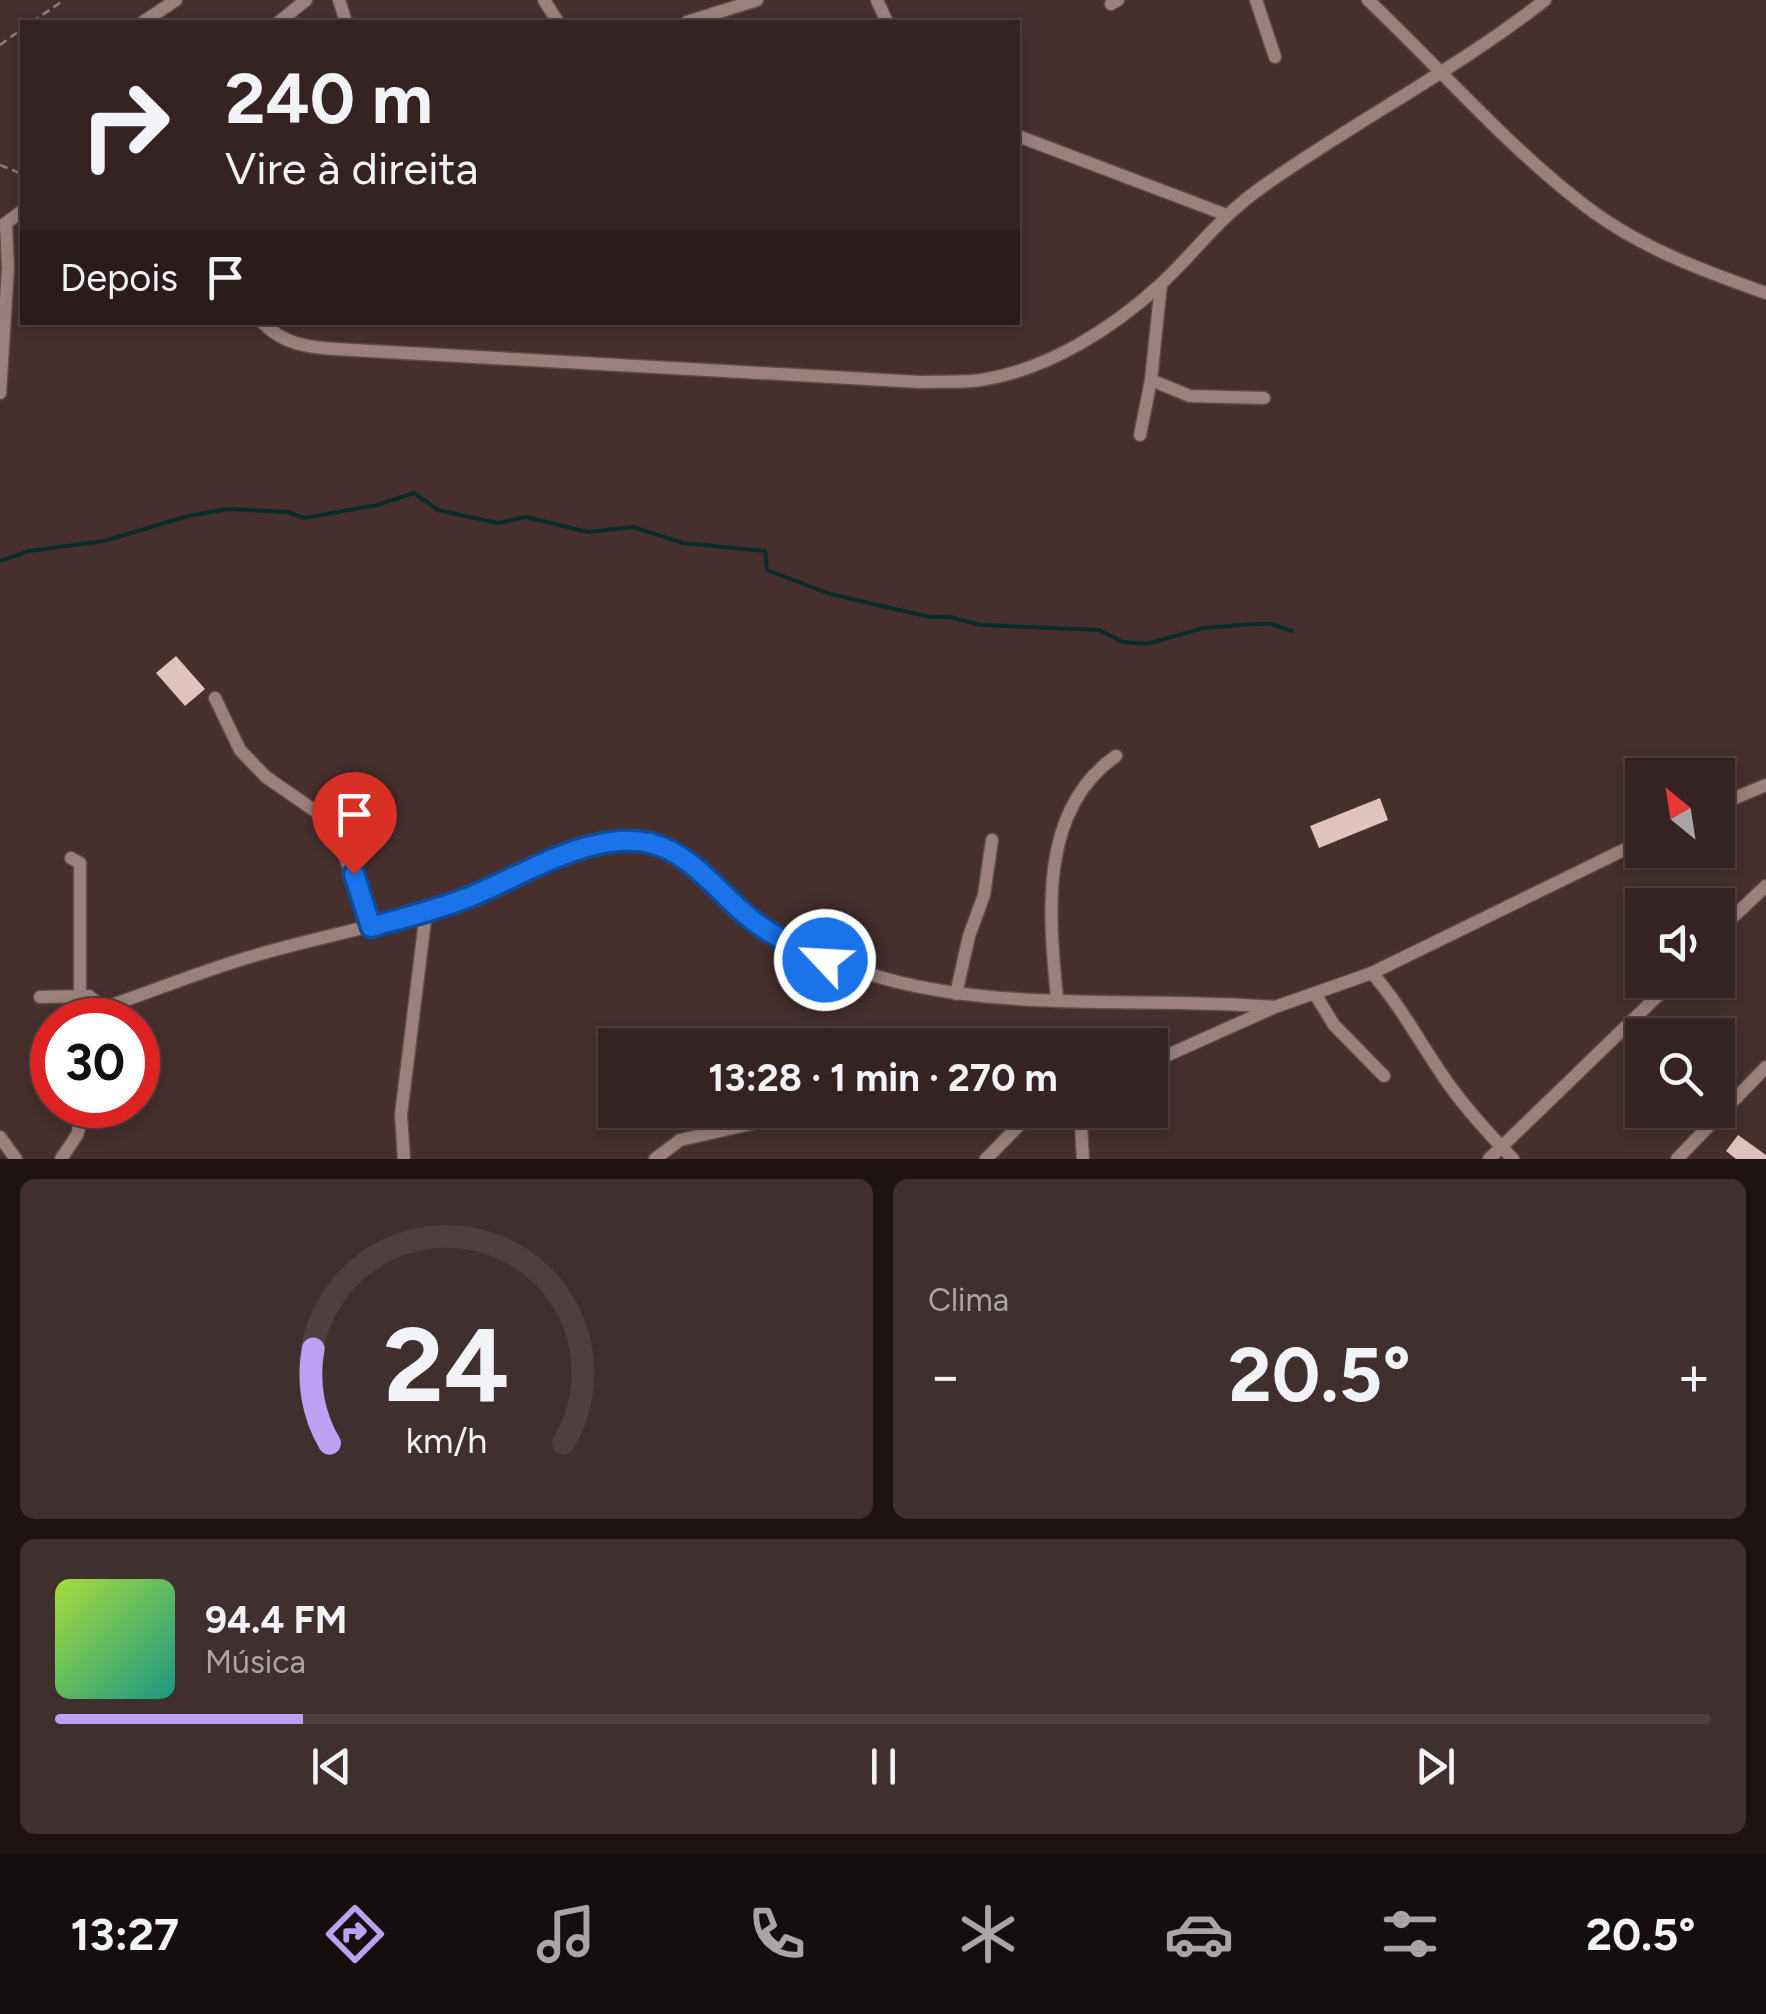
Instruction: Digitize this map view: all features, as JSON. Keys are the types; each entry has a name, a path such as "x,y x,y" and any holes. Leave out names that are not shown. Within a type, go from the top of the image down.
{"street":[{"path":"146,20 176,0"},
{"path":"281,20 306,0"},
{"path":"693,20 758,0"},
{"path":"1256,0 1276,57"},
{"path":"1368,0 1509,138 1592,211 1652,248 1766,293"},
{"path":"265,325 274,334 301,346 334,349 409,350 920,382 979,380 1024,370 1084,341 1161,284 1224,214 1444,72 1546,0"},
{"path":"1020,137 1224,214"},
{"path":"0,393 8,268 3,225"},
{"path":"1140,435 1151,380 1161,284"},
{"path":"1151,380 1190,396 1264,398"},
{"path":"215,698 240,750 266,777 321,815 338,838 371,927"},
{"path":"1056,998 1050,906 1061,832 1097,769 1116,756"},
{"path":"1735,799 1766,785"},
{"path":"956,994 969,936 984,895 992,840"},
{"path":"144,998 254,956 426,912 504,884 583,846 627,842 664,847 690,862 750,919 775,937 870,974 931,992 1276,1006"},
{"path":"1168,1055 1276,1006 1372,972 1625,849"},
{"path":"72,858 80,863 80,996"},
{"path":"1735,915 1766,886"},
{"path":"404,1159 402,1100 426,912"},
{"path":"1372,972 1398,1003 1442,1076 1513,1159"},
{"path":"1315,994 1334,1025 1384,1076"},
{"path":"40,998 90,998"},
{"path":"1490,1159 1655,998"},
{"path":"1677,1159 1766,1067"},
{"path":"62,1159 79,1128"},
{"path":"655,1159 680,1140 732,1128"},
{"path":"986,1159 1016,1128"},
{"path":"1081,1128 1083,1159"},
{"path":"0,1137 16,1159"}],"path":[{"path":"35,20 64,0"}],"building":[{"path":"176,656 205,689 185,706 156,673"},
{"path":"1380,798 1388,820 1319,848 1310,826"},
{"path":"1738,1135 1766,1155 1766,1159 1736,1159 1726,1151"}],"waterway":[{"path":"0,561 29,551 104,541 188,516 228,509 287,512 304,518 377,505 414,493 438,510 498,523 526,517 588,532 633,527 683,543 765,551 767,570 830,594 930,617 950,617 981,625 1099,630 1123,642 1147,644 1203,628 1271,624 1292,631"}],"route":[{"path":"354,874 371,927 464,900 583,846 627,842 664,847 690,862 750,919 775,937 825,960"}]}
